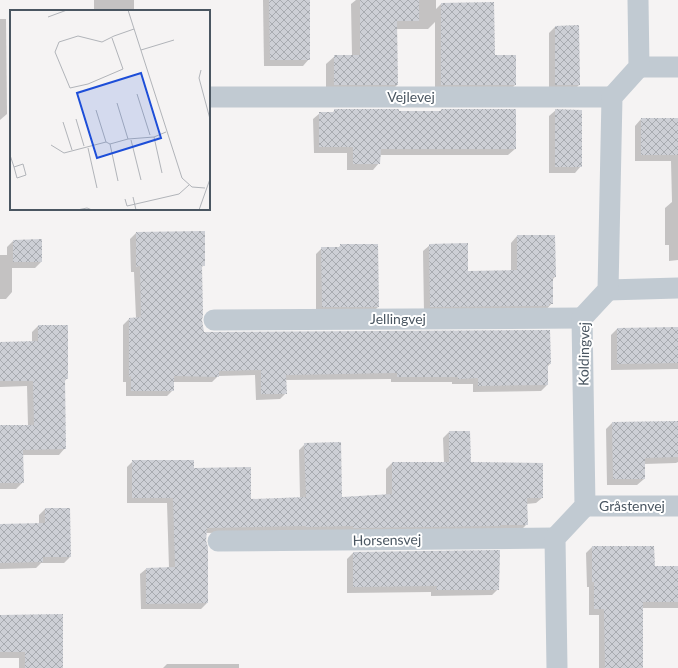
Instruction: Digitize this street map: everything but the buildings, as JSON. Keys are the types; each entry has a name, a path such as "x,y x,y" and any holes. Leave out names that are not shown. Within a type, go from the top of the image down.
{"street":[{"path":"638,0 639,67 612,97 608,290 678,288"},
{"path":"639,67 678,67"},
{"name":"Vejlevej","path":"210,97 612,97"},
{"name":"Koldingvej","path":"585,506 582,318 608,290"},
{"name":"Jellingvej","path":"214,320 582,318"},
{"path":"556,668 555,538 585,506"},
{"name":"Gråstenvej","path":"585,506 678,506"},
{"name":"Horsensvej","path":"218,541 555,538"}]}
